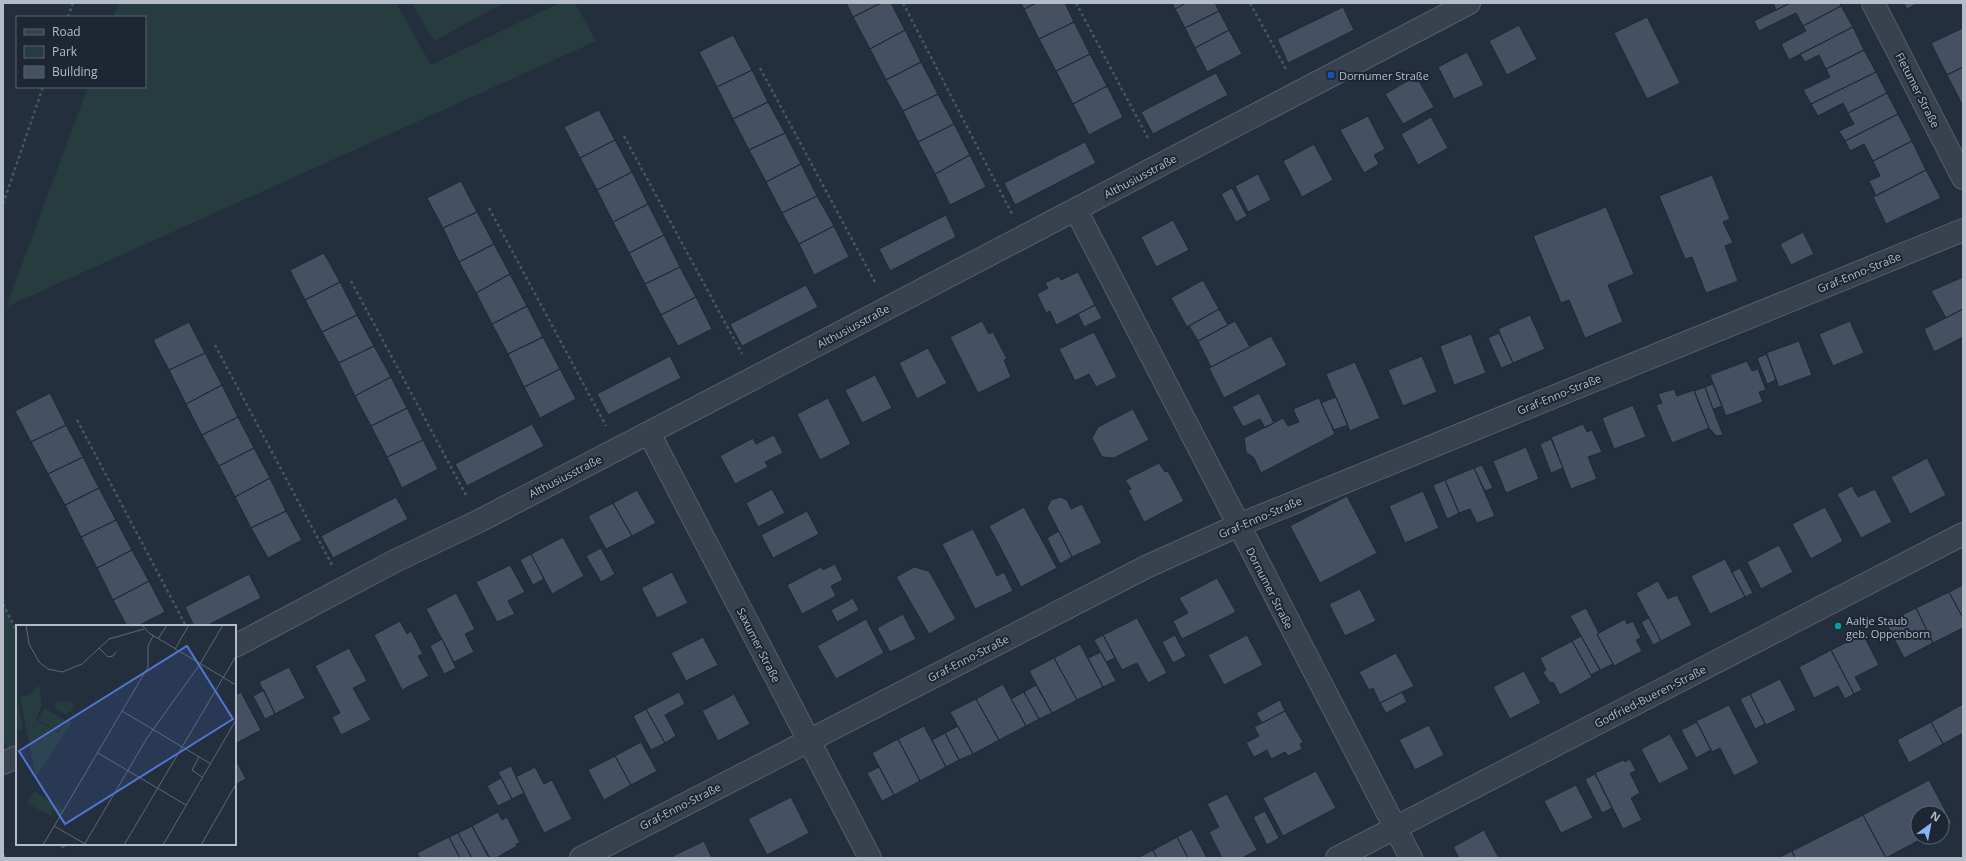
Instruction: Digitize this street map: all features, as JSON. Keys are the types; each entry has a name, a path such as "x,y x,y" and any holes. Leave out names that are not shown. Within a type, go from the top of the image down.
{"street":[{"name":"Althusiusstraße","path":"236,645 889,308 1469,3"},
{"name":"Fletumer Straße","path":"1873,3 1963,178"},
{"name":"Dornumer Straße","path":"1076,210 1411,858"},
{"name":"Graf-Enno-Straße","path":"581,858 1146,567 1239,525 1963,230"},
{"name":"Saxumer Straße","path":"649,432 870,858"},
{"name":"Godfried-Bueren-Straße","path":"1337,858 1963,534"},
{"path":"3,764 16,757"}],"path":[{"path":"68,16 73,3"},
{"path":"903,3 1024,236"},
{"path":"1076,3 1162,165"},
{"path":"1250,3 1299,92"},
{"path":"760,68 889,308"},
{"path":"3,204 43,88"},
{"path":"624,136 754,378"},
{"path":"489,208 618,448"},
{"path":"351,281 479,520"},
{"path":"215,345 345,588"},
{"path":"77,420 185,625"},
{"path":"3,604 16,630"}],"green space":[{"path":"119,3 396,3 431,65 559,3 575,3 596,41 6,307 88,88 146,88 146,16 113,16"},
{"path":"412,3 504,3 434,41"},
{"path":"3,604 16,630 16,757 13,758 3,739"}],"building":[{"path":"846,3 881,3 853,17"},
{"path":"881,3 891,3 905,30 870,49 853,17"},
{"path":"1021,3 1036,3 1024,9"},
{"path":"1036,3 1065,3 1074,22 1039,39 1024,9"},
{"path":"1172,3 1186,3 1175,9"},
{"path":"1186,3 1215,3 1219,11 1185,28 1175,9"},
{"path":"1773,3 1790,3 1776,10"},
{"path":"1790,3 1840,3 1841,6 1803,26 1796,13 1759,31 1754,21"},
{"path":"1904,3 1918,3 1907,9"},
{"path":"1841,6 1853,27 1789,60 1781,44 1806,31 1803,26"},
{"path":"1343,7 1354,30 1288,63 1277,39"},
{"path":"1219,11 1229,30 1195,48 1185,28"},
{"path":"1647,17 1680,83 1647,99 1614,33"},
{"path":"1074,22 1090,54 1056,71 1039,39"},
{"path":"1519,25 1537,59 1507,75 1489,41"},
{"path":"1853,27 1864,50 1826,69 1819,55 1805,62 1800,54"},
{"path":"1963,28 1963,67 1947,75 1931,43"},
{"path":"905,30 921,62 886,80 870,49"},
{"path":"1229,30 1242,54 1207,72 1195,48"},
{"path":"733,35 752,70 717,87 699,52"},
{"path":"1864,50 1876,72 1811,104 1803,90 1830,77 1826,69"},
{"path":"1467,52 1484,85 1454,99 1438,67"},
{"path":"1090,54 1107,86 1073,104 1056,71"},
{"path":"921,62 938,94 903,111 886,80"},
{"path":"1963,67 1963,106 1947,75"},
{"path":"752,70 768,102 733,119 717,87"},
{"path":"1876,72 1887,93 1848,113 1843,103 1818,116 1811,104"},
{"path":"1216,73 1228,95 1153,134 1141,112"},
{"path":"1416,76 1434,107 1403,124 1385,94"},
{"path":"1107,86 1123,117 1089,135 1073,104"},
{"path":"1887,93 1898,114 1845,141 1839,131 1854,124 1848,113"},
{"path":"938,94 954,124 918,142 903,111"},
{"path":"768,102 785,133 749,150 733,119"},
{"path":"599,110 615,140 580,158 564,127"},
{"path":"1898,114 1912,141 1873,161 1864,144 1850,151 1845,141"},
{"path":"1368,116 1385,149 1374,155 1379,164 1364,173 1340,130"},
{"path":"1431,117 1448,148 1418,165 1401,134"},
{"path":"954,124 970,155 935,174 918,142"},
{"path":"785,133 801,164 766,182 749,150"},
{"path":"615,140 632,172 597,190 580,158"},
{"path":"1912,141 1926,170 1876,196 1869,181 1880,176 1873,161"},
{"path":"1085,142 1096,163 1015,205 1004,183"},
{"path":"1314,144 1333,180 1302,197 1283,161"},
{"path":"970,155 986,187 950,205 935,174"},
{"path":"801,164 817,196 782,213 766,182"},
{"path":"1926,170 1941,198 1886,224 1873,197"},
{"path":"632,172 648,204 613,222 597,190"},
{"path":"1258,174 1271,200 1248,212 1235,186"},
{"path":"1712,175 1730,219 1723,222 1733,243 1725,246 1738,281 1706,293 1692,257 1685,259 1659,196"},
{"path":"461,181 477,212 443,228 427,198"},
{"path":"1232,188 1247,216 1236,222 1221,194"},
{"path":"817,196 834,226 799,244 782,213"},
{"path":"648,204 664,235 629,253 613,222"},
{"path":"1606,207 1634,274 1608,285 1623,322 1585,338 1569,300 1561,303 1533,236"},
{"path":"477,212 494,244 459,262 443,228"},
{"path":"946,215 956,237 890,271 879,249"},
{"path":"1173,220 1189,250 1156,267 1141,237"},
{"path":"834,226 849,257 814,275 799,244"},
{"path":"1803,232 1814,254 1791,265 1780,244"},
{"path":"664,235 680,267 645,284 629,253"},
{"path":"494,244 510,274 476,293 459,262"},
{"path":"324,253 340,282 305,300 290,270"},
{"path":"680,267 696,297 661,315 645,284"},
{"path":"1078,272 1095,305 1056,325 1050,311 1046,313 1037,294 1048,288 1045,283 1059,276 1061,280"},
{"path":"510,274 527,306 492,324 476,293"},
{"path":"1963,277 1963,309 1946,318 1931,291"},
{"path":"1203,280 1219,309 1187,327 1171,298"},
{"path":"340,282 357,315 322,332 305,300"},
{"path":"806,285 818,307 742,346 730,324"},
{"path":"696,297 712,329 678,346 661,315"},
{"path":"1095,305 1102,318 1084,327 1078,314"},
{"path":"527,306 543,337 508,354 492,324"},
{"path":"1219,309 1228,325 1198,341 1189,326"},
{"path":"1963,309 1963,337 1934,352 1924,329"},
{"path":"357,315 374,346 339,363 322,332"},
{"path":"1530,315 1545,349 1513,363 1498,329"},
{"path":"982,321 989,334 993,332 1007,359 1004,360 1011,377 978,393 950,337"},
{"path":"1235,321 1250,347 1211,367 1198,341"},
{"path":"1850,321 1864,353 1833,366 1819,334"},
{"path":"189,322 205,353 169,370 153,340"},
{"path":"1094,332 1117,377 1096,387 1089,374 1075,381 1059,349"},
{"path":"1499,333 1513,363 1501,368 1488,338"},
{"path":"1471,334 1486,373 1454,385 1440,346"},
{"path":"1271,336 1287,365 1224,398 1209,368"},
{"path":"543,337 560,369 524,387 508,354"},
{"path":"1799,341 1812,375 1779,387 1766,353"},
{"path":"374,346 391,377 355,396 339,363"},
{"path":"928,348 947,383 917,399 899,363"},
{"path":"205,353 222,385 186,404 169,370"},
{"path":"1767,354 1776,380 1767,384 1757,358"},
{"path":"670,356 681,378 608,415 597,394"},
{"path":"1422,356 1437,392 1403,406 1388,370"},
{"path":"1747,361 1752,371 1758,369 1766,390 1759,392 1763,402 1726,416 1710,375"},
{"path":"1355,362 1380,418 1350,431 1326,374"},
{"path":"560,369 576,399 540,418 524,387"},
{"path":"875,375 892,408 862,423 845,390"},
{"path":"391,377 407,408 371,426 355,396"},
{"path":"1713,384 1722,406 1713,409 1705,387"},
{"path":"222,385 238,417 202,435 186,404"},
{"path":"1705,387 1723,435 1716,436 1709,428 1694,391"},
{"path":"1674,389 1677,396 1694,390 1709,428 1672,443 1656,405 1662,403 1658,394"},
{"path":"50,393 66,425 31,442 15,411"},
{"path":"1259,393 1274,423 1265,428 1260,419 1243,427 1232,407"},
{"path":"1336,397 1348,425 1334,430 1321,403"},
{"path":"828,398 851,444 820,460 797,414"},
{"path":"1319,398 1335,434 1261,473 1254,458 1246,452 1244,438 1283,418 1288,426 1299,422 1293,409"},
{"path":"1633,405 1646,437 1614,449 1602,418"},
{"path":"407,408 423,440 387,457 371,426"},
{"path":"1133,409 1149,440 1114,458 1102,457 1092,438 1098,427"},
{"path":"238,417 254,448 219,466 202,435"},
{"path":"532,424 544,446 467,486 455,464"},
{"path":"1583,424 1587,432 1592,430 1602,452 1588,457 1597,479 1571,489 1551,437"},
{"path":"66,425 83,457 48,474 31,442"},
{"path":"774,435 783,453 765,462 768,467 735,484 720,456 753,438 756,444"},
{"path":"1551,439 1563,468 1551,473 1540,444"},
{"path":"423,440 438,469 402,488 387,457"},
{"path":"1526,447 1539,479 1506,493 1493,461"},
{"path":"254,448 270,478 235,497 219,466"},
{"path":"83,457 99,488 65,505 48,474"},
{"path":"1927,458 1946,495 1910,514 1891,477"},
{"path":"1159,463 1165,472 1168,471 1184,501 1144,522 1128,490 1131,489 1125,480"},
{"path":"1482,465 1493,488 1485,491 1474,468"},
{"path":"1474,468 1495,516 1477,523 1470,509 1459,513 1445,480"},
{"path":"270,478 286,511 251,528 235,497"},
{"path":"1445,480 1459,513 1447,519 1433,485"},
{"path":"1852,486 1858,497 1875,489 1892,522 1861,538 1837,494"},
{"path":"99,488 116,520 81,537 65,505"},
{"path":"772,489 785,513 758,527 746,503"},
{"path":"637,490 656,523 632,536 613,503"},
{"path":"1423,491 1439,528 1405,543 1389,506"},
{"path":"1347,496 1377,553 1320,583 1290,526"},
{"path":"396,497 408,519 333,558 321,536"},
{"path":"1060,497 1067,500 1071,509 1082,504 1102,543 1072,557 1047,508 1051,500"},
{"path":"613,503 632,536 606,549 588,516"},
{"path":"1024,507 1057,568 1021,587 989,526"},
{"path":"1825,507 1843,541 1811,559 1792,524"},
{"path":"286,511 302,540 268,558 251,528"},
{"path":"807,511 819,534 773,558 761,535"},
{"path":"116,520 132,550 97,568 81,537"},
{"path":"973,529 997,576 1004,572 1013,591 975,609 942,544"},
{"path":"1059,531 1072,557 1060,564 1047,538"},
{"path":"563,537 584,576 552,594 531,554"},
{"path":"1779,545 1793,572 1761,589 1747,562"},
{"path":"601,548 615,574 601,582 586,556"},
{"path":"132,550 149,581 113,600 97,568"},
{"path":"531,554 544,579 533,585 520,560"},
{"path":"1725,559 1745,597 1710,614 1691,576"},
{"path":"835,564 843,580 831,586 836,596 802,614 787,585 821,567 823,570"},
{"path":"510,565 525,592 508,601 515,614 497,622 476,582"},
{"path":"914,567 929,571 956,619 929,634 896,577"},
{"path":"1740,568 1753,593 1745,597 1732,572"},
{"path":"672,572 688,603 657,618 641,588"},
{"path":"249,574 261,598 208,625 194,625 185,607"},
{"path":"1217,578 1236,612 1182,639 1173,621 1188,613 1179,598"},
{"path":"149,581 165,612 140,625 126,625 113,600"},
{"path":"1658,581 1668,599 1677,595 1692,625 1661,641 1636,593"},
{"path":"1963,585 1963,618 1949,592"},
{"path":"1360,589 1376,621 1345,636 1329,604"},
{"path":"1949,592 1963,618 1963,628 1933,643 1916,608"},
{"path":"456,593 475,629 465,634 474,652 454,662 426,609"},
{"path":"853,598 859,610 837,622 831,610"},
{"path":"1586,608 1599,633 1597,634 1613,664 1600,670 1570,616"},
{"path":"1916,608 1933,643 1904,658 1886,623"},
{"path":"903,614 916,639 890,652 877,628"},
{"path":"1137,618 1167,673 1148,683 1137,663 1122,670 1103,635"},
{"path":"1649,618 1661,641 1653,645 1641,622"},
{"path":"866,619 884,653 836,679 817,646"},
{"path":"1625,619 1627,624 1633,621 1641,638 1636,640 1642,651 1614,666 1597,634"},
{"path":"400,621 407,634 411,631 423,654 418,656 429,676 402,690 374,635"},
{"path":"1863,634 1879,665 1855,677 1862,690 1854,694 1831,650"},
{"path":"1103,635 1115,658 1106,662 1094,640"},
{"path":"1175,635 1186,656 1173,663 1162,642"},
{"path":"1247,635 1263,665 1224,685 1208,655"},
{"path":"1581,636 1600,670 1591,675 1572,641"},
{"path":"703,637 718,665 686,681 671,653"},
{"path":"442,639 456,668 444,674 430,646"},
{"path":"1572,641 1592,677 1560,695 1553,682 1550,683 1543,672 1546,670 1540,658"},
{"path":"1080,644 1103,687 1077,700 1054,658"},
{"path":"349,648 367,681 353,688 371,720 341,735 332,717 340,713 315,666"},
{"path":"1831,650 1854,694 1845,699 1838,686 1814,698 1799,667"},
{"path":"1101,652 1116,681 1103,687 1088,658"},
{"path":"1396,653 1414,686 1380,703 1373,688 1369,690 1359,672"},
{"path":"1054,658 1077,700 1052,713 1029,671"},
{"path":"289,667 305,698 275,714 259,682"},
{"path":"1524,671 1541,703 1510,719 1493,687"},
{"path":"1780,679 1796,710 1766,725 1750,694"},
{"path":"1003,684 1026,726 999,740 976,699"},
{"path":"1036,685 1052,713 1039,719 1024,692"},
{"path":"264,690 275,714 265,719 253,696"},
{"path":"241,692 261,730 236,743 236,694"},
{"path":"679,692 685,704 665,715 676,736 665,743 646,709"},
{"path":"1024,692 1039,719 1026,726 1011,699"},
{"path":"1402,692 1407,702 1386,713 1380,703"},
{"path":"734,694 750,724 718,741 702,711"},
{"path":"1750,694 1765,724 1755,729 1740,699"},
{"path":"976,699 999,740 973,754 950,712"},
{"path":"1280,700 1285,711 1262,723 1256,713"},
{"path":"1963,704 1963,733 1943,744 1931,722"},
{"path":"1729,705 1759,763 1734,776 1720,748 1712,752 1696,721"},
{"path":"646,709 665,743 651,750 633,716"},
{"path":"1285,711 1303,742 1300,744 1302,749 1288,756 1285,752 1271,759 1267,750 1254,757 1246,743 1259,736 1254,727"},
{"path":"1697,722 1711,750 1696,758 1681,730"},
{"path":"1931,722 1943,744 1909,763 1897,740"},
{"path":"1429,725 1444,755 1415,770 1399,740"},
{"path":"924,726 946,767 920,781 898,739"},
{"path":"958,726 973,754 959,760 945,733"},
{"path":"945,733 959,760 946,767 932,740"},
{"path":"1670,734 1689,769 1659,784 1641,749"},
{"path":"898,739 920,781 894,795 872,753"},
{"path":"641,742 657,771 631,785 615,756"},
{"path":"615,756 631,785 604,800 588,770"},
{"path":"1630,759 1636,771 1630,773 1640,793 1631,798 1642,820 1623,829 1595,773 1623,760 1625,762"},
{"path":"236,760 246,779 236,784"},
{"path":"511,766 524,793 512,799 498,772"},
{"path":"535,767 544,784 552,780 572,819 544,833 516,777"},
{"path":"879,767 894,795 882,801 867,773"},
{"path":"1316,771 1336,808 1283,836 1263,798"},
{"path":"1595,774 1612,808 1602,813 1585,779"},
{"path":"501,778 512,799 498,806 487,786"},
{"path":"1929,780 1942,805 1910,805 1910,845 1886,858 1863,815"},
{"path":"1576,785 1593,818 1561,833 1544,801"},
{"path":"1227,794 1257,850 1242,858 1222,858 1209,832 1219,827 1207,804"},
{"path":"791,797 809,833 767,855 748,819"},
{"path":"1265,811 1279,838 1267,845 1253,817"},
{"path":"498,812 502,820 507,817 520,843 516,844 517,846 496,858 490,858 472,826"},
{"path":"1863,815 1886,858 1795,858 1792,851"},
{"path":"472,826 489,858 472,858 458,833"},
{"path":"1192,829 1207,858 1188,858 1177,837"},
{"path":"1484,830 1499,858 1459,858 1453,847"},
{"path":"458,833 472,858 460,858 449,837"},
{"path":"449,837 460,858 420,858 417,853"},
{"path":"1177,837 1188,858 1157,858 1153,850"},
{"path":"704,841 712,858 674,858 673,856"},
{"path":"60,845 70,845 62,849"},
{"path":"3,850 7,858 3,858"},
{"path":"1153,850 1157,858 1137,858"},
{"path":"1792,851 1795,858 1778,858"}],"place":[{"name":"Dornumer Straße","path":"1331,75"},
{"name":"Aaltje Staub geb. Oppenborn","path":"1838,626"}]}
